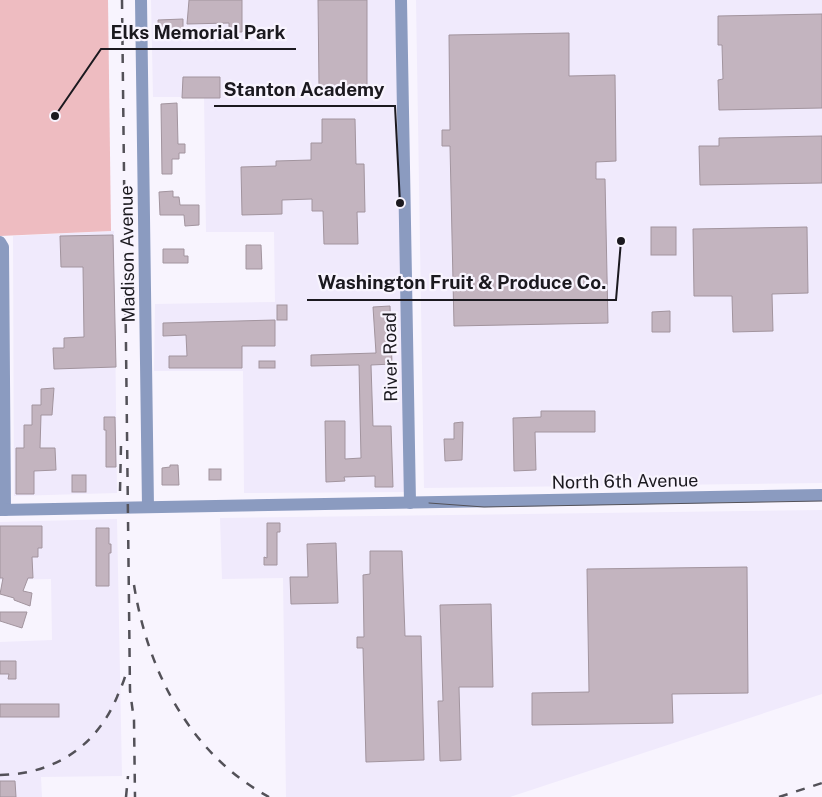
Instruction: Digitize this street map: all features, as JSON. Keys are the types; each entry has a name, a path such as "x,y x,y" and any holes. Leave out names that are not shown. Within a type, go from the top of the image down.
{"street":[{"name":"Madison Avenue","path":"140,0 148,507"},
{"name":"River Road","path":"401,0 410,503"},
{"path":"0,242 2,247 3,510"},
{"name":"North 6th Avenue","path":"3,510 822,495"}],"shaded area":[{"path":"0,0 108,0 111,231 0,236"},
{"path":"151,0 395,0 407,492 244,493 243,371 154,371 155,304 275,302 274,232 206,232 204,97 153,97"},
{"path":"416,0 822,0 822,483 424,488"},
{"path":"114,231 117,493 14,496 13,236"},
{"path":"822,510 822,694 510,797 286,797 283,578 222,579 220,518"},
{"path":"117,519 122,776 41,777 42,797 0,797 0,642 52,640 51,579 0,580 0,522"}],"building":[{"path":"189,0 242,0 242,32 229,32 229,23 187,24"},
{"path":"318,0 367,0 367,87 319,87"},
{"path":"822,14 822,108 719,110 718,80 723,79 722,45 718,45 718,16"},
{"path":"183,19 183,38 159,39 158,20"},
{"path":"569,33 569,76 615,75 616,161 596,162 596,179 605,179 608,323 454,326 450,146 442,146 442,130 450,130 449,35"},
{"path":"183,77 220,77 220,98 182,98"},
{"path":"177,103 178,144 185,144 185,153 179,153 179,159 172,159 172,174 162,174 161,104"},
{"path":"322,119 355,119 356,164 364,164 365,212 357,212 358,244 324,244 323,211 312,211 312,199 282,200 282,214 242,215 241,167 276,166 276,161 311,160 311,143 322,143"},
{"path":"822,136 822,183 700,185 699,146 719,146 719,138"},
{"path":"173,191 173,197 179,197 180,205 199,205 199,225 185,226 184,215 160,215 159,192"},
{"path":"651,227 676,227 676,255 651,255"},
{"path":"807,227 808,293 772,294 773,331 733,332 732,296 694,296 693,229"},
{"path":"113,235 116,367 54,369 53,348 64,348 64,338 84,337 83,267 61,267 60,236"},
{"path":"246,245 261,245 262,269 246,269"},
{"path":"163,249 184,249 184,256 188,256 188,263 163,263"},
{"path":"277,305 287,305 287,320 277,320"},
{"path":"390,306 392,364 371,365 373,426 391,426 393,487 375,487 375,476 344,477 345,481 326,482 325,421 345,421 345,459 361,458 359,365 311,366 311,355 376,353 373,307"},
{"path":"670,311 670,332 652,332 652,312"},
{"path":"275,320 275,346 242,346 242,368 169,368 169,356 187,356 186,335 163,336 163,323"},
{"path":"259,361 275,361 275,368 259,368"},
{"path":"54,388 52,415 41,415 40,448 55,448 56,470 34,471 34,494 16,494 16,448 24,448 24,425 32,425 32,405 41,405 41,389"},
{"path":"541,411 595,411 595,432 535,432 536,470 514,471 513,418 541,417"},
{"path":"104,417 115,417 116,467 106,467"},
{"path":"463,422 462,460 445,461 444,439 454,439 454,423"},
{"path":"170,465 178,465 179,485 162,485 162,468 170,467"},
{"path":"209,469 221,469 221,480 209,480"},
{"path":"72,475 86,475 86,492 72,492"},
{"path":"267,523 280,523 280,532 277,532 277,565 264,565 264,557 267,558"},
{"path":"0,526 42,526 42,548 38,548 38,557 32,557 33,578 28,578 23,591 32,593 30,606 0,594 3,578 0,578"},
{"path":"96,528 109,528 111,553 109,553 109,586 96,586"},
{"path":"336,543 338,603 291,604 290,577 308,577 307,544"},
{"path":"370,551 402,551 405,636 421,636 424,760 366,762 363,648 357,648 357,637 364,637 363,575 370,574"},
{"path":"747,567 748,693 672,694 673,723 532,725 532,693 589,692 587,569"},
{"path":"491,604 493,687 459,687 461,760 440,761 438,701 443,701 440,605"},
{"path":"0,612 27,612 22,628 0,621"},
{"path":"0,661 16,661 16,679 8,679 9,674 0,674"},
{"path":"0,704 59,704 59,717 0,717"},
{"path":"0,781 15,781 16,797 0,797"}],"tram line":[{"path":"429,503 484,507 822,501"}],"railway":[{"path":"122,0 130,691 134,720 135,797"},
{"path":"120,491 121,445"},
{"path":"134,585 150,649 162,679 177,708 195,734 217,758 241,779 269,797"},
{"path":"0,775 20,773 55,763 85,743 108,715 126,672"},
{"path":"126,797 128,776"},
{"path":"779,797 822,783"}],"place":[{"name":"Elks Memorial Park","path":"55,116"},
{"name":"Stanton Academy","path":"400,203"},
{"name":"Washington Fruit & Produce Co.","path":"621,241"}]}
